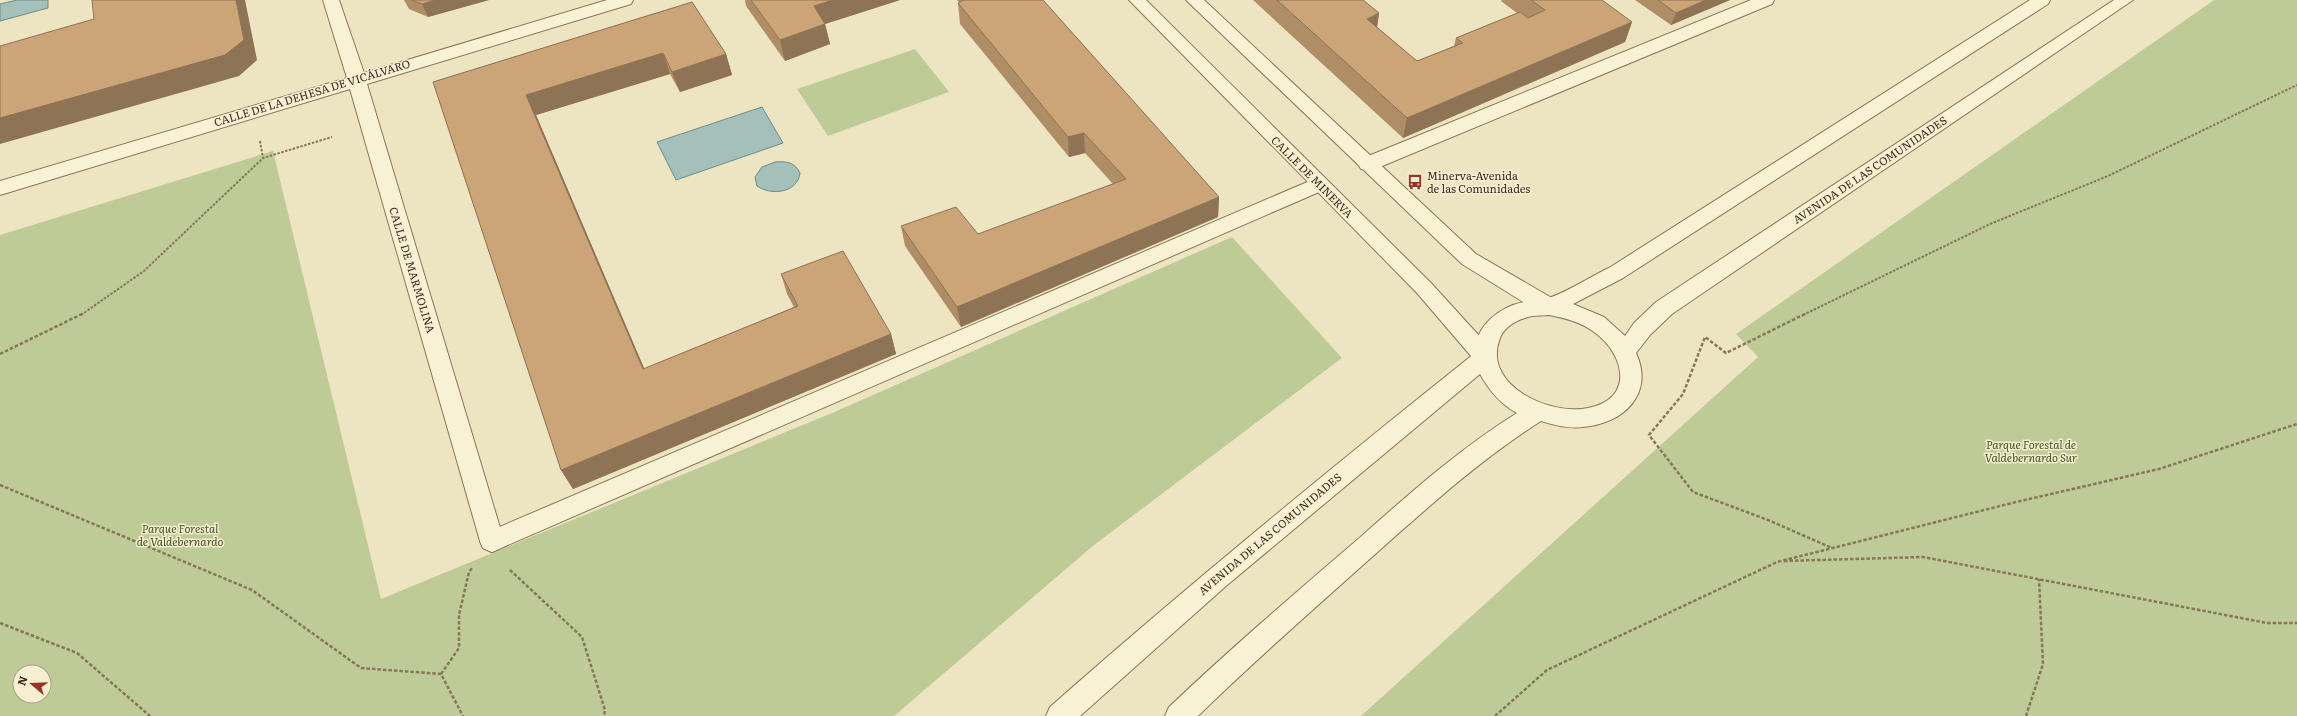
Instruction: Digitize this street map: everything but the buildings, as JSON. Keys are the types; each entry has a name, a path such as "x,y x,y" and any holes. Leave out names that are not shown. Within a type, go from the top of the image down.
{"street":[{"name":"CALLE DE MARMOLINA","path":"331,0 357,80 492,541"},
{"name":"CALLE DE LA DEHESA DE VICÁLVARO","path":"0,188 625,0"},
{"name":"CALLE DE MINERVA","path":"1137,0 1318,184 1424,288 1485,357"},
{"path":"1194,0 1469,259 1550,308"},
{"path":"1368,164 1766,0"},
{"path":"1550,308 1616,273 2042,0"},
{"name":"AVENIDA DE LAS COMUNIDADES","path":"1626,351 1642,329 1664,308 2125,0"},
{"path":"492,541 1318,184"},
{"path":"1550,308 1580,314 1602,326 1616,338 1626,351 1632,372 1628,391 1615,407 1592,417 1566,418 1537,412 1521,404 1507,394 1496,382 1485,357 1488,336 1501,320 1523,310 1550,308"},
{"name":"AVENIDA DE LAS COMUNIDADES","path":"1060,716 1115,666 1269,533 1485,357"},
{"path":"1179,716 1337,572 1460,464 1507,430 1537,412"}],"path":[{"path":"1832,548 1768,520 1693,492 1650,435 1683,394 1705,337 1726,353 1990,224 2108,176 2297,85"},
{"path":"0,354 74,320 144,271 264,158 332,137"},
{"path":"1494,716 1547,670 1777,562 2012,503 2159,469 2297,424"},
{"path":"0,485 252,590 361,668 442,674"},
{"path":"442,674 459,648 459,615 469,572 492,541 502,562 582,637 605,710 604,716"},
{"path":"1777,562 1923,557 2267,623 2297,622"},
{"path":"2026,716 2042,664 2039,579"},
{"path":"0,623 77,653 150,716"},
{"path":"442,674 463,716"}],"green space":[{"name":"Parque Forestal de Valdebernardo Sur","path":"2214,0 2297,0 2297,716 1361,716 1758,357 1736,334"},
{"path":"915,49 949,92 828,136 797,89"},
{"name":"Parque Forestal de Valdebernardo","path":"273,151 381,599 832,413 1232,237 1342,358 1094,545 894,716 0,716 0,235"}],"water":[{"path":"17,0 48,0 48,8 0,21 0,4"},
{"path":"762,107 783,143 676,180 657,142"},
{"path":"775,162 790,163 798,169 800,173 798,180 789,189 776,192 757,186 755,177 762,167"}],"place":[{"name":"Minerva-Avenida de las Comunidades","path":"1415,182"}]}
